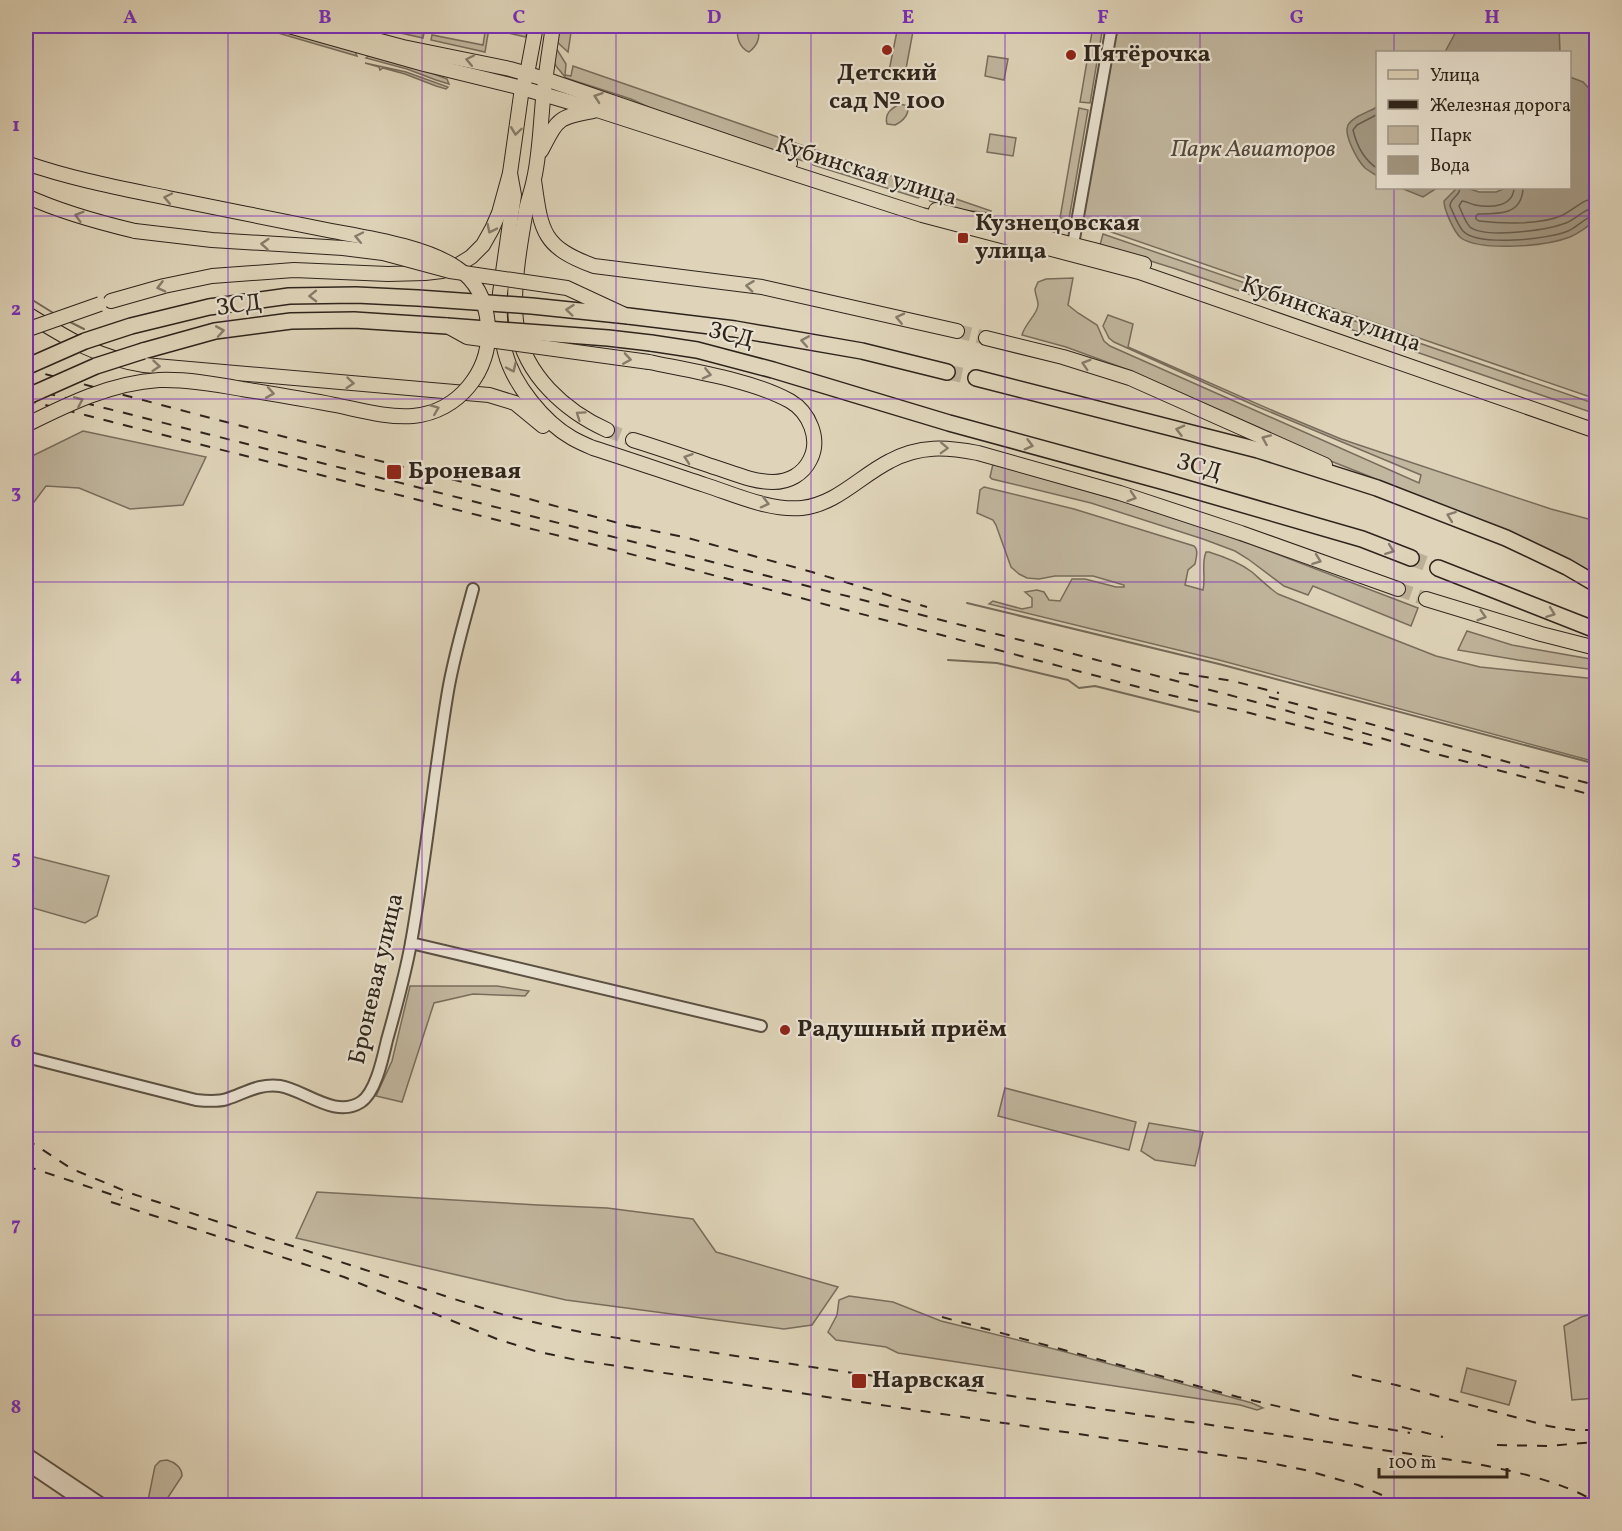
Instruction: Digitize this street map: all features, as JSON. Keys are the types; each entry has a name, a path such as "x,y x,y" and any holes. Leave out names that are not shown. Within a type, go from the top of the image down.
{"highway":[{"name":"ЗСД","path":"26,367 85,340 131,326 209,308 289,296 356,295 532,306 735,329 862,351 947,372"},
{"name":"ЗСД","path":"26,397 96,366 143,351 215,331 291,321 354,320 651,343 697,350 772,370 949,423 1362,539 1410,558"},
{"name":"ЗСД","path":"976,378 1258,450 1377,488 1506,538 1567,567 1596,584"},
{"path":"1438,568 1596,630"}],"main road":[{"name":"Кубинская улица","path":"289,26 597,110 922,215 1153,267 1596,422"},
{"name":"Кубинская улица","path":"323,26 403,47 469,59 545,79 796,165 1139,272 1596,431"},
{"path":"26,330 164,286 212,276 294,270 388,274 425,273 442,271 458,265 471,257 483,245 499,213 510,173 522,88 536,26"},
{"path":"553,26 543,94 538,158 527,208 516,287 517,327 521,344 529,361 547,388 580,416 607,430"},
{"path":"538,158 552,130 563,118 597,110"},
{"path":"26,163 84,181 359,237 432,255 459,269 471,279 480,294 487,314 489,334 484,361 475,379 456,399 438,409 413,416 378,413 227,386 163,380 112,387 26,424"},
{"path":"510,173 514,195 500,293 500,324 505,354 525,393 554,426 572,438 593,448 739,496"},
{"path":"534,180 542,223 555,246 573,258 594,266 762,287 957,331"},
{"path":"26,196 74,215 135,231 212,240 343,248 383,253 450,271 567,288 628,316"},
{"path":"26,313 85,348 114,359 134,363 489,395 515,403 556,436 578,448 653,472 780,507 802,508 830,500 890,461 911,452 933,448 955,449 1005,459 1120,493 1241,533 1398,589"},
{"path":"447,326 467,337 649,362 753,387 791,402 804,413 812,427 814,441 813,455 799,474 790,479 770,482 742,476 633,440"},
{"path":"986,338 1063,357 1130,378 1377,488"},
{"path":"1426,599 1596,648"}],"street":[{"path":"1072,250 1112,26"},
{"name":"Броневая улица","path":"26,1057 196,1100 225,1100 263,1085 291,1089 334,1106 354,1106 365,1099 374,1083 411,943 448,693 472,589"},
{"path":"411,943 761,1026"},
{"path":"26,1453 105,1506"},
{"path":"26,1464 88,1506"}],"green space":[{"path":"254,26 270,26 355,51 357,56"},
{"path":"375,26 391,26 424,33 423,38"},
{"path":"486,26 489,28 485,52 431,40 432,35 483,45"},
{"path":"510,26 528,26 526,37 508,33"},
{"path":"559,26 572,26 568,52 557,42"},
{"path":"738,26 757,26 758,40 749,52 739,41"},
{"path":"898,26 914,26 905,74 889,71"},
{"path":"1093,26 1103,26 1090,103 1080,102"},
{"name":"Парк Авиаторов","path":"1117,26 1596,26 1596,399 1082,222"},
{"path":"556,48 566,64 565,75 571,76 573,66 807,147 805,159 803,161 668,116 631,99 566,78 554,61"},
{"path":"370,55 408,64 447,79 449,84 366,58"},
{"path":"988,56 1008,59 1004,80 985,76"},
{"path":"365,63 406,72 448,87 446,89 383,68 380,70 379,67"},
{"path":"900,104 908,106 905,117 895,125 887,124 888,114"},
{"path":"1079,108 1088,110 1069,219 1060,218"},
{"path":"990,134 1016,138 1013,156 987,152"},
{"path":"814,149 923,187 921,196 918,198 813,165 811,161"},
{"path":"930,190 991,211 990,213 963,210 930,201 928,198"},
{"path":"1103,234 1596,404 1596,414 1100,245"},
{"path":"1073,278 1068,305 1097,325 1104,341 1110,346 1419,483 1421,475 1256,406 1114,342 1109,338 1103,326 1108,315 1133,324 1128,347 1276,412 1341,439 1551,509 1596,521 1596,576 1439,504 1308,452 1134,372 1066,347 1022,335 1038,307 1035,289 1038,282 1046,279"},
{"path":"83,431 206,457 183,505 130,509 79,488 46,486 28,510 26,509 26,459"},
{"path":"993,464 1142,507 1253,545 1418,608 1411,626 1313,586 1308,595 1284,586 1235,551 1203,539 1091,503 992,479 990,477"},
{"path":"984,487 1074,509 1194,546 1197,552 1195,564 1188,570 1185,585 1203,590 1205,557 1206,552 1209,552 1242,565 1278,594 1436,656 1480,667 1596,679 1596,762 1219,660 989,604 993,601 1022,609 1032,607 1032,598 1025,592 1037,590 1044,592 1049,600 1060,601 1072,579 1085,579 1116,587 1124,587 1124,585 1093,576 1055,576 1039,579 1027,578 1019,574 1011,567 993,520 977,513 980,490"},
{"path":"1467,631 1512,645 1596,660 1596,670 1458,650"},
{"path":"26,855 109,876 97,916 85,923 26,906"},
{"path":"410,986 497,986 529,991 525,996 473,994 434,1003 402,1102 376,1096 392,1061"},
{"path":"1005,1088 1136,1122 1129,1150 998,1116"},
{"path":"1149,1123 1203,1132 1195,1166 1155,1160 1141,1151"},
{"path":"317,1192 607,1208 693,1219 716,1252 838,1287 812,1325 784,1329 566,1300 296,1238"},
{"path":"849,1296 893,1302 941,1321 1062,1351 1252,1403 1263,1408 1257,1410 1240,1405 898,1353 886,1347 836,1340 828,1332 837,1315 839,1300"},
{"path":"1596,1313 1596,1398 1572,1400 1564,1326 1581,1317"},
{"path":"1467,1368 1516,1381 1509,1405 1461,1392"},
{"path":"167,1460 177,1465 182,1476 163,1505 147,1505 155,1466 160,1461"}],"water":[{"path":"1459,26 1559,26 1560,51 1446,51"},
{"path":"1571,77 1583,82 1596,96 1594,166 1596,218 1573,235 1546,243 1499,246 1484,245 1461,238 1450,221 1444,201 1456,189 1496,192 1504,189 1571,189"},
{"path":"1376,107 1376,175 1365,168 1349,141 1348,125 1361,114"},
{"path":"1403,189 1435,189 1423,197"}],"waterway":[{"path":"26,296 55,314"},
{"path":"68,321 84,329"},
{"path":"967,603 1219,664 1596,764"},
{"path":"948,660 997,663 1068,680 1079,688 1095,686 1199,712"}],"tunnel":[{"path":"957,331 986,338"},
{"path":"947,372 976,378"},
{"path":"607,430 633,440"},
{"path":"1411,558 1438,568"},
{"path":"1398,589 1426,599"}],"railway":[{"path":"26,369 637,528"},
{"path":"26,388 1036,644 1596,796"},
{"path":"26,400 744,583 1165,694 1250,713 1380,747"},
{"path":"631,526 688,538 927,607"},
{"path":"1179,673 1233,681 1279,693"},
{"path":"1269,697 1596,785"},
{"path":"26,1139 72,1169 130,1193 504,1315 542,1324 654,1344 1472,1463 1520,1473 1568,1488 1596,1502"},
{"path":"26,1166 122,1198"},
{"path":"111,1202 344,1277 497,1339 535,1351 576,1360 1255,1460 1305,1470 1358,1485 1408,1506"},
{"path":"942,1317 1238,1397 1332,1419 1410,1433"},
{"path":"1352,1375 1548,1426 1573,1430 1596,1430"},
{"path":"1402,1427 1443,1437"},
{"path":"1497,1445 1547,1446 1596,1442"}],"place":[{"name":"Детский сад № 100","path":"887,50"},
{"name":"Пятёрочка","path":"1071,55"},
{"name":"Кузнецовская улица","path":"963,238"},
{"name":"Броневая","path":"394,472"},
{"name":"Радушный приём","path":"785,1030"},
{"name":"Нарвская","path":"859,1381"}]}
